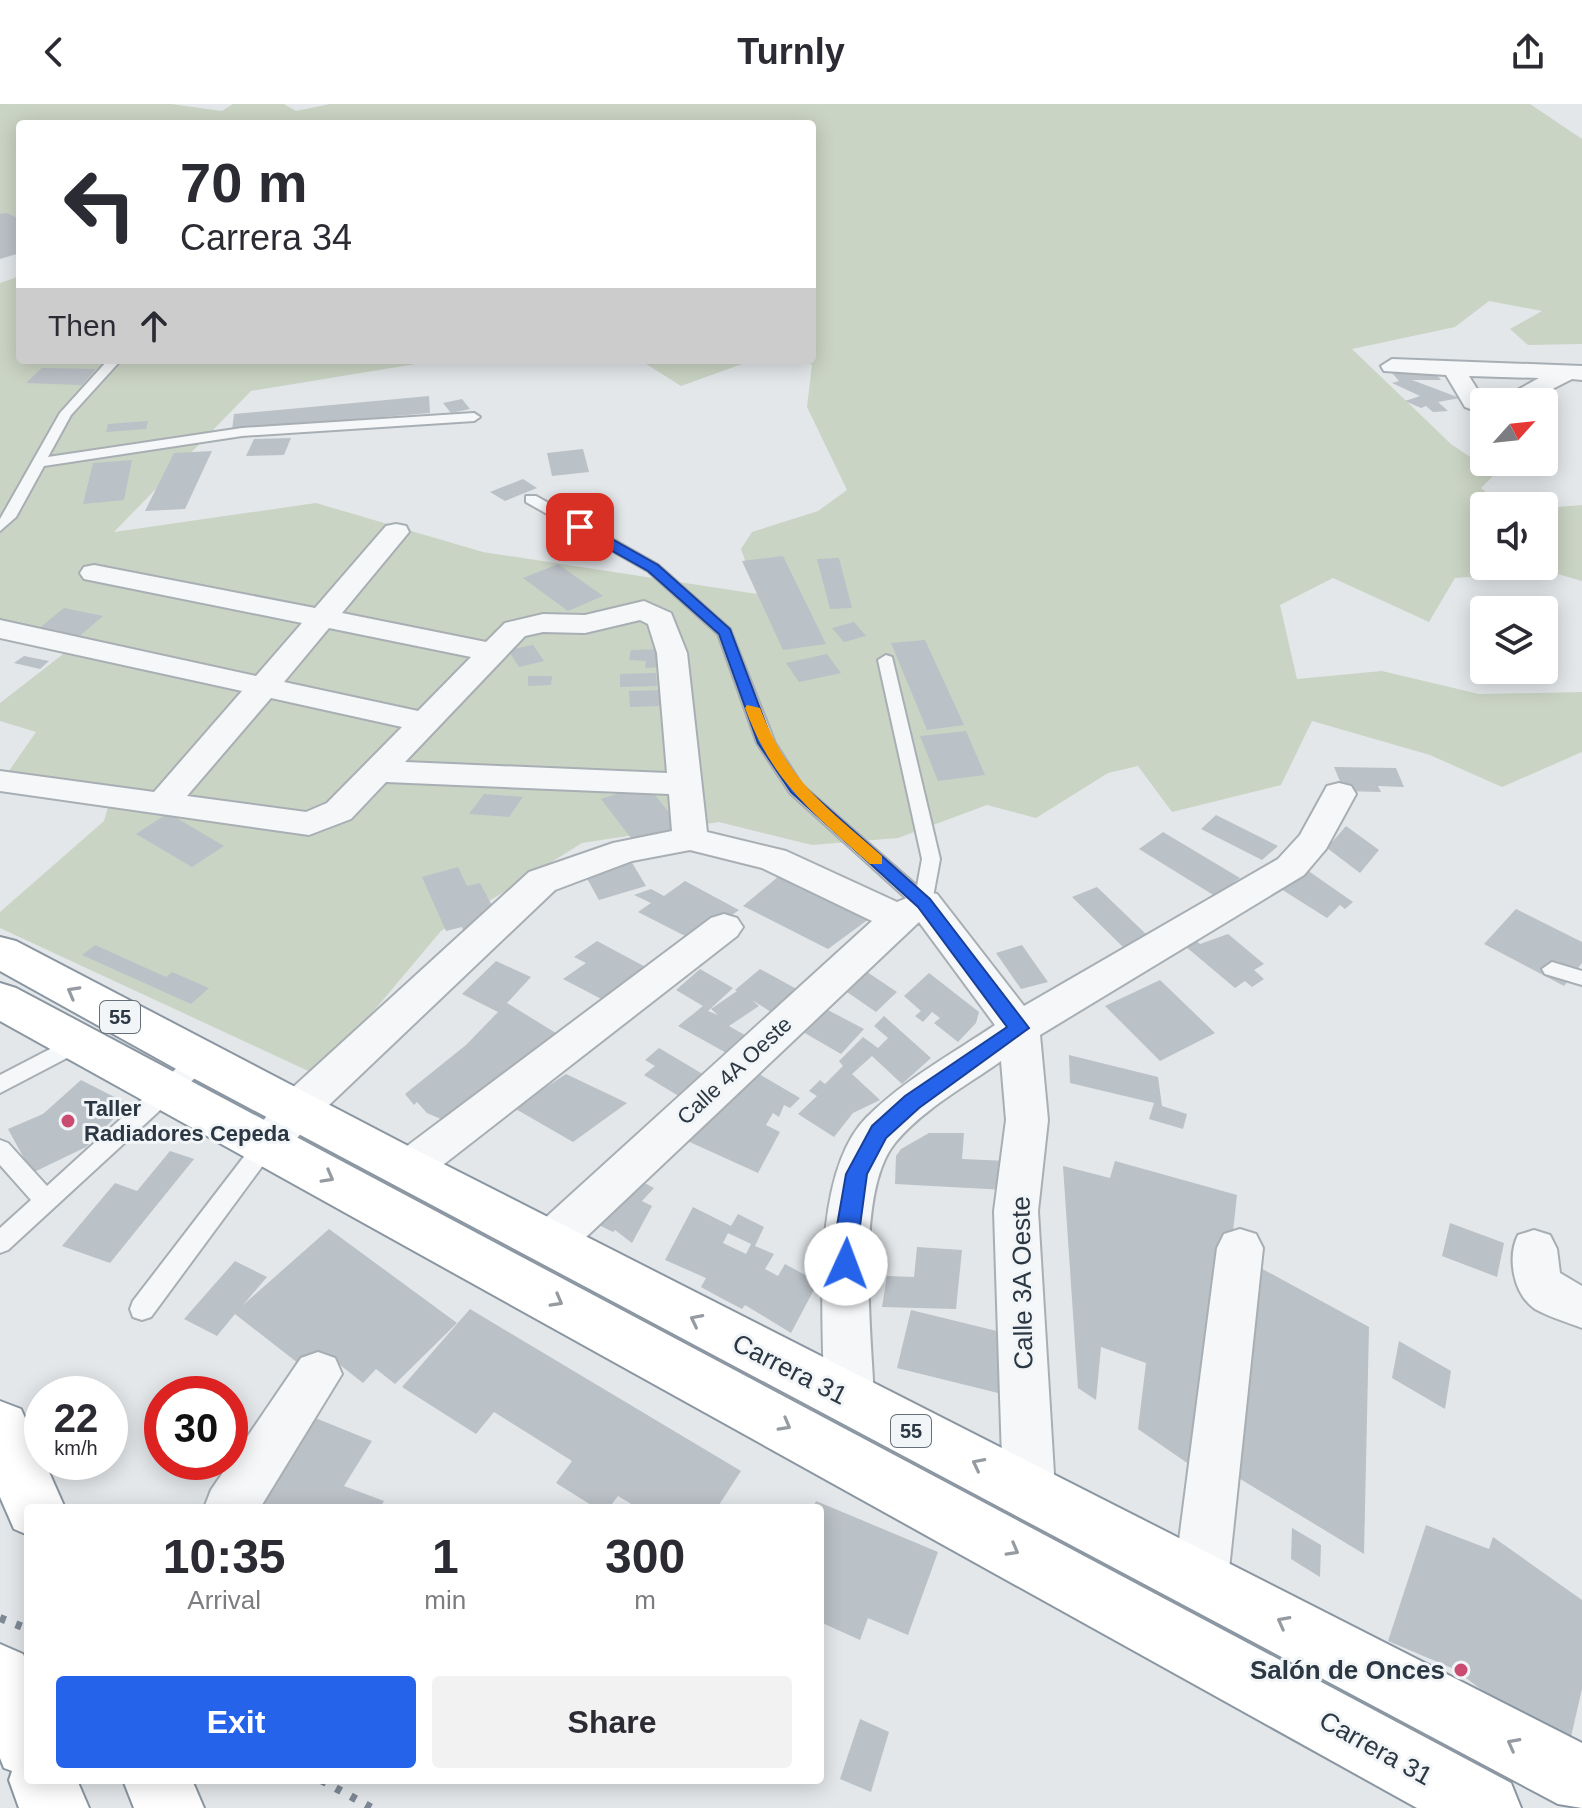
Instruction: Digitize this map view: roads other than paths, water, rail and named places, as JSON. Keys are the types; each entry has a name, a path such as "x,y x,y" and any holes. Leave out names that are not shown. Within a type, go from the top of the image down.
{"highway":[{"name":"Carrera 31","path":"0,952 205,1086 1486,1808"},
{"name":"Carrera 31","path":"0,1000 79,1042 205,1086"},
{"name":"Carrera 31","path":"280,1128 406,1170 1201,1579 1582,1780"},
{"path":"0,1428 33,1504"},
{"path":"45,1784 54,1808"},
{"path":"159,1784 169,1808"}],"street":[{"path":"1392,366 1576,373"},
{"path":"1454,369 1470,397"},
{"path":"1541,388 1576,373"},
{"path":"163,803 396,532"},
{"path":"94,573 492,652"},
{"path":"0,781 309,824 339,811 515,629 528,624 585,624 644,610 656,613 672,653 690,839"},
{"path":"0,629 425,722"},
{"path":"378,771 683,784"},
{"path":"849,1400 846,1237 857,1174 879,1132 912,1102 1019,1028 1291,867 1314,841 1339,794"},
{"path":"280,1128 542,881 625,851 690,839 773,859 911,910 1019,1028"},
{"name":"Calle 4A Oeste","path":"549,1243 911,910"},
{"path":"406,1170 724,927"},
{"name":"Calle 3A Oeste","path":"1019,1028 1027,1120 1016,1211 1029,1490"},
{"path":"1201,1579 1240,1248"},
{"path":"1534,1249 1536,1277 1542,1289 1582,1307"},
{"path":"233,1504 318,1374"}],"lane":[{"path":"0,527 9,517 66,413 111,364"},
{"path":"38,463 242,432 474,417"},
{"path":"531,499 653,568 725,632 766,743 796,789 911,910 931,859 886,660"},
{"path":"1552,969 1582,978"},
{"path":"0,1085 79,1042"},
{"path":"0,1243 45,1200 205,1086"},
{"path":"142,1309 280,1128"},
{"path":"0,1149 45,1200"}],"railway":[{"path":"0,1618 24,1627"},
{"path":"328,1784 372,1808"}],"place":[{"name":"Taller Radiadores Cepeda","path":"68,1121"},
{"name":"Salón de Onces","path":"1461,1670"}]}
